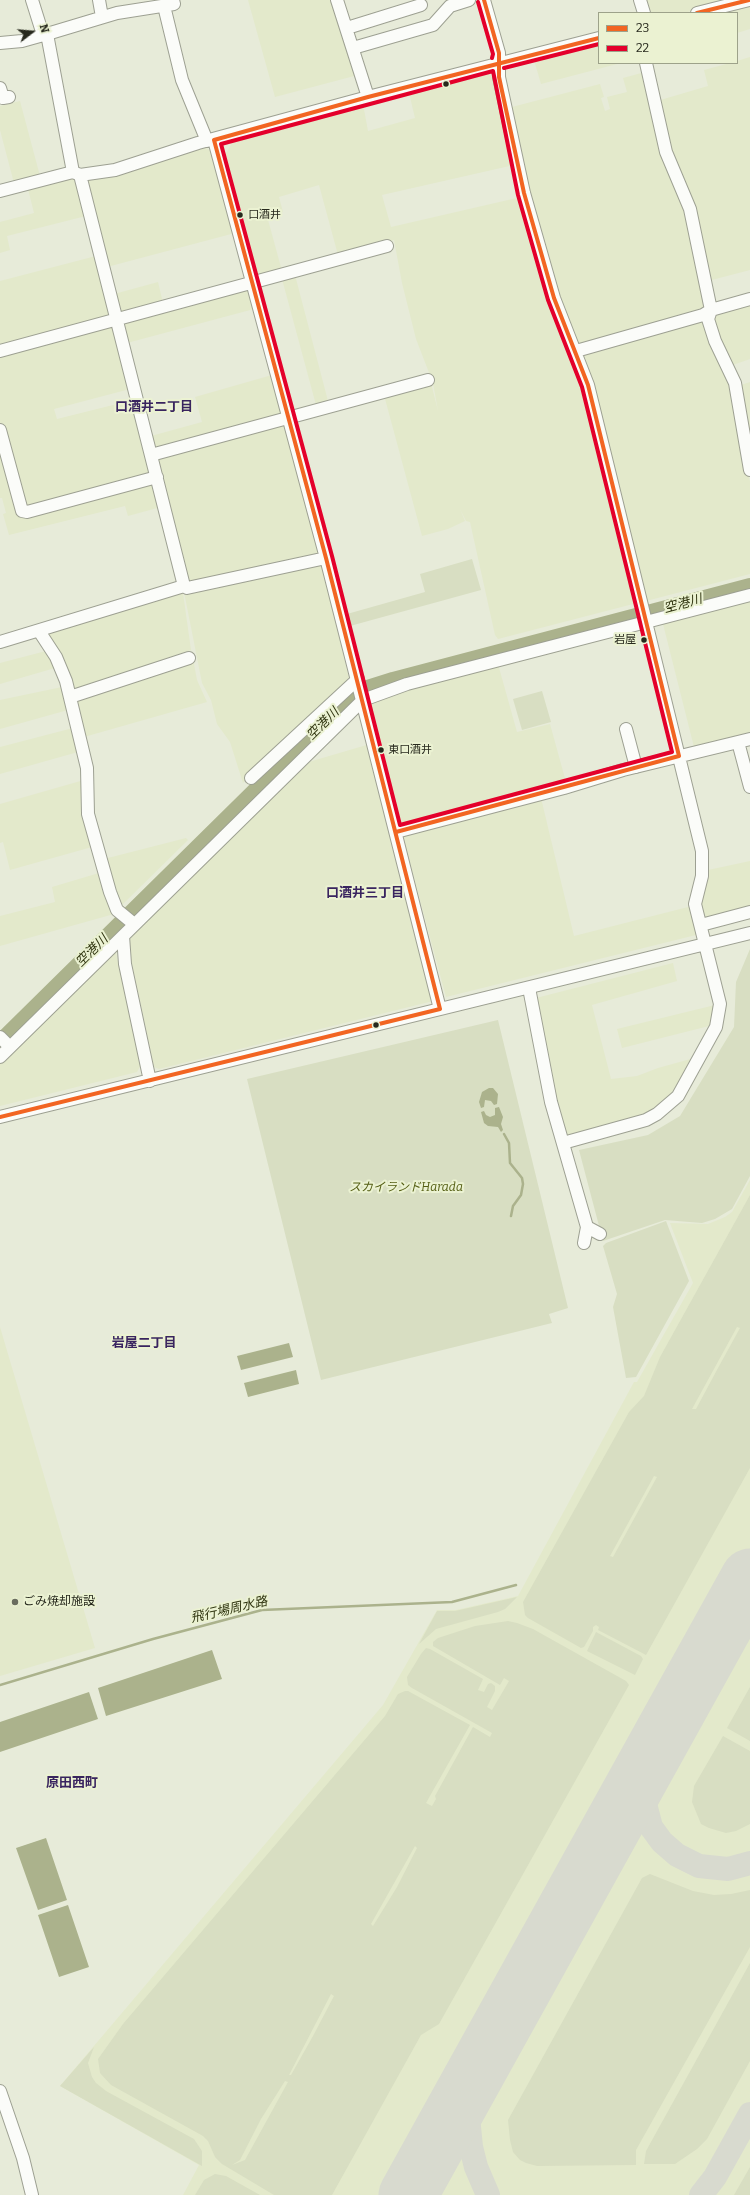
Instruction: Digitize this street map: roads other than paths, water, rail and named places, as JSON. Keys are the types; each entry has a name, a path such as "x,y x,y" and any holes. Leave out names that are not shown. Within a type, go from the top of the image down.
{"street":[{"path":"32,0 45,35 76,173 117,319 184,586"},
{"path":"99,0 102,17"},
{"path":"337,0 368,97"},
{"path":"353,48 433,25 450,6 469,0"},
{"path":"484,0 499,53 498,63 524,193 554,298 588,385 702,851 702,876 696,904 720,1004 720,1012 716,1028 678,1096 657,1114 646,1120 563,1143"},
{"path":"640,0 644,12"},
{"path":"701,12 749,0"},
{"path":"0,43 22,41 102,17 141,7 169,3 182,79 210,140 252,282 360,689 440,1009"},
{"path":"347,28 378,15 416,4"},
{"path":"0,191 76,173 115,170 210,140 368,97 598,38"},
{"path":"646,64 666,152 690,209 711,310 708,319 715,341 735,383 750,470"},
{"path":"0,351 387,246"},
{"path":"576,351 703,315 711,310 750,299"},
{"path":"151,455 428,380"},
{"path":"0,430 22,511 157,477"},
{"path":"0,642 184,586 187,588 326,558"},
{"path":"251,778 360,689 407,684 645,620 750,595"},
{"path":"40,631 56,657 66,681 87,768 88,814 110,892 118,910 133,923"},
{"path":"70,697 189,658"},
{"path":"0,1057 6,1043 123,936 133,923 360,689"},
{"path":"626,729 636,766"},
{"path":"396,832 564,788 636,766 750,739"},
{"path":"738,742 750,787"},
{"path":"701,925 750,912"},
{"path":"0,1117 750,933"},
{"path":"123,936 126,964 150,1081"},
{"path":"529,988 551,1102 587,1227 584,1243"},
{"path":"587,1227 600,1234"},
{"path":"0,2091 23,2158 32,2195"}],"waterway":[{"name":"空港川","path":"0,1042 355,692 393,680 750,586"},
{"path":"504,1134 509,1143 510,1163 522,1178 523,1184 521,1195 513,1206 511,1216"},
{"name":"飛行場周水路","path":"0,1685 153,1639 262,1610 452,1602 516,1585"}],"place":[{"name":"口酒井","path":"240,215"},
{"name":"岩屋","path":"644,640"},
{"name":"東口酒井","path":"381,750"},
{"name":"ごみ焼却施設","path":"15,1602"}],"district":[{"name":"口酒井二丁目","path":"154,407"},
{"name":"口酒井三丁目","path":"365,893"},
{"name":"岩屋二丁目","path":"144,1343"},
{"name":"原田西町","path":"72,1783"}],"park label":[{"name":"スカイランドHarada","path":"406,1188"}]}
